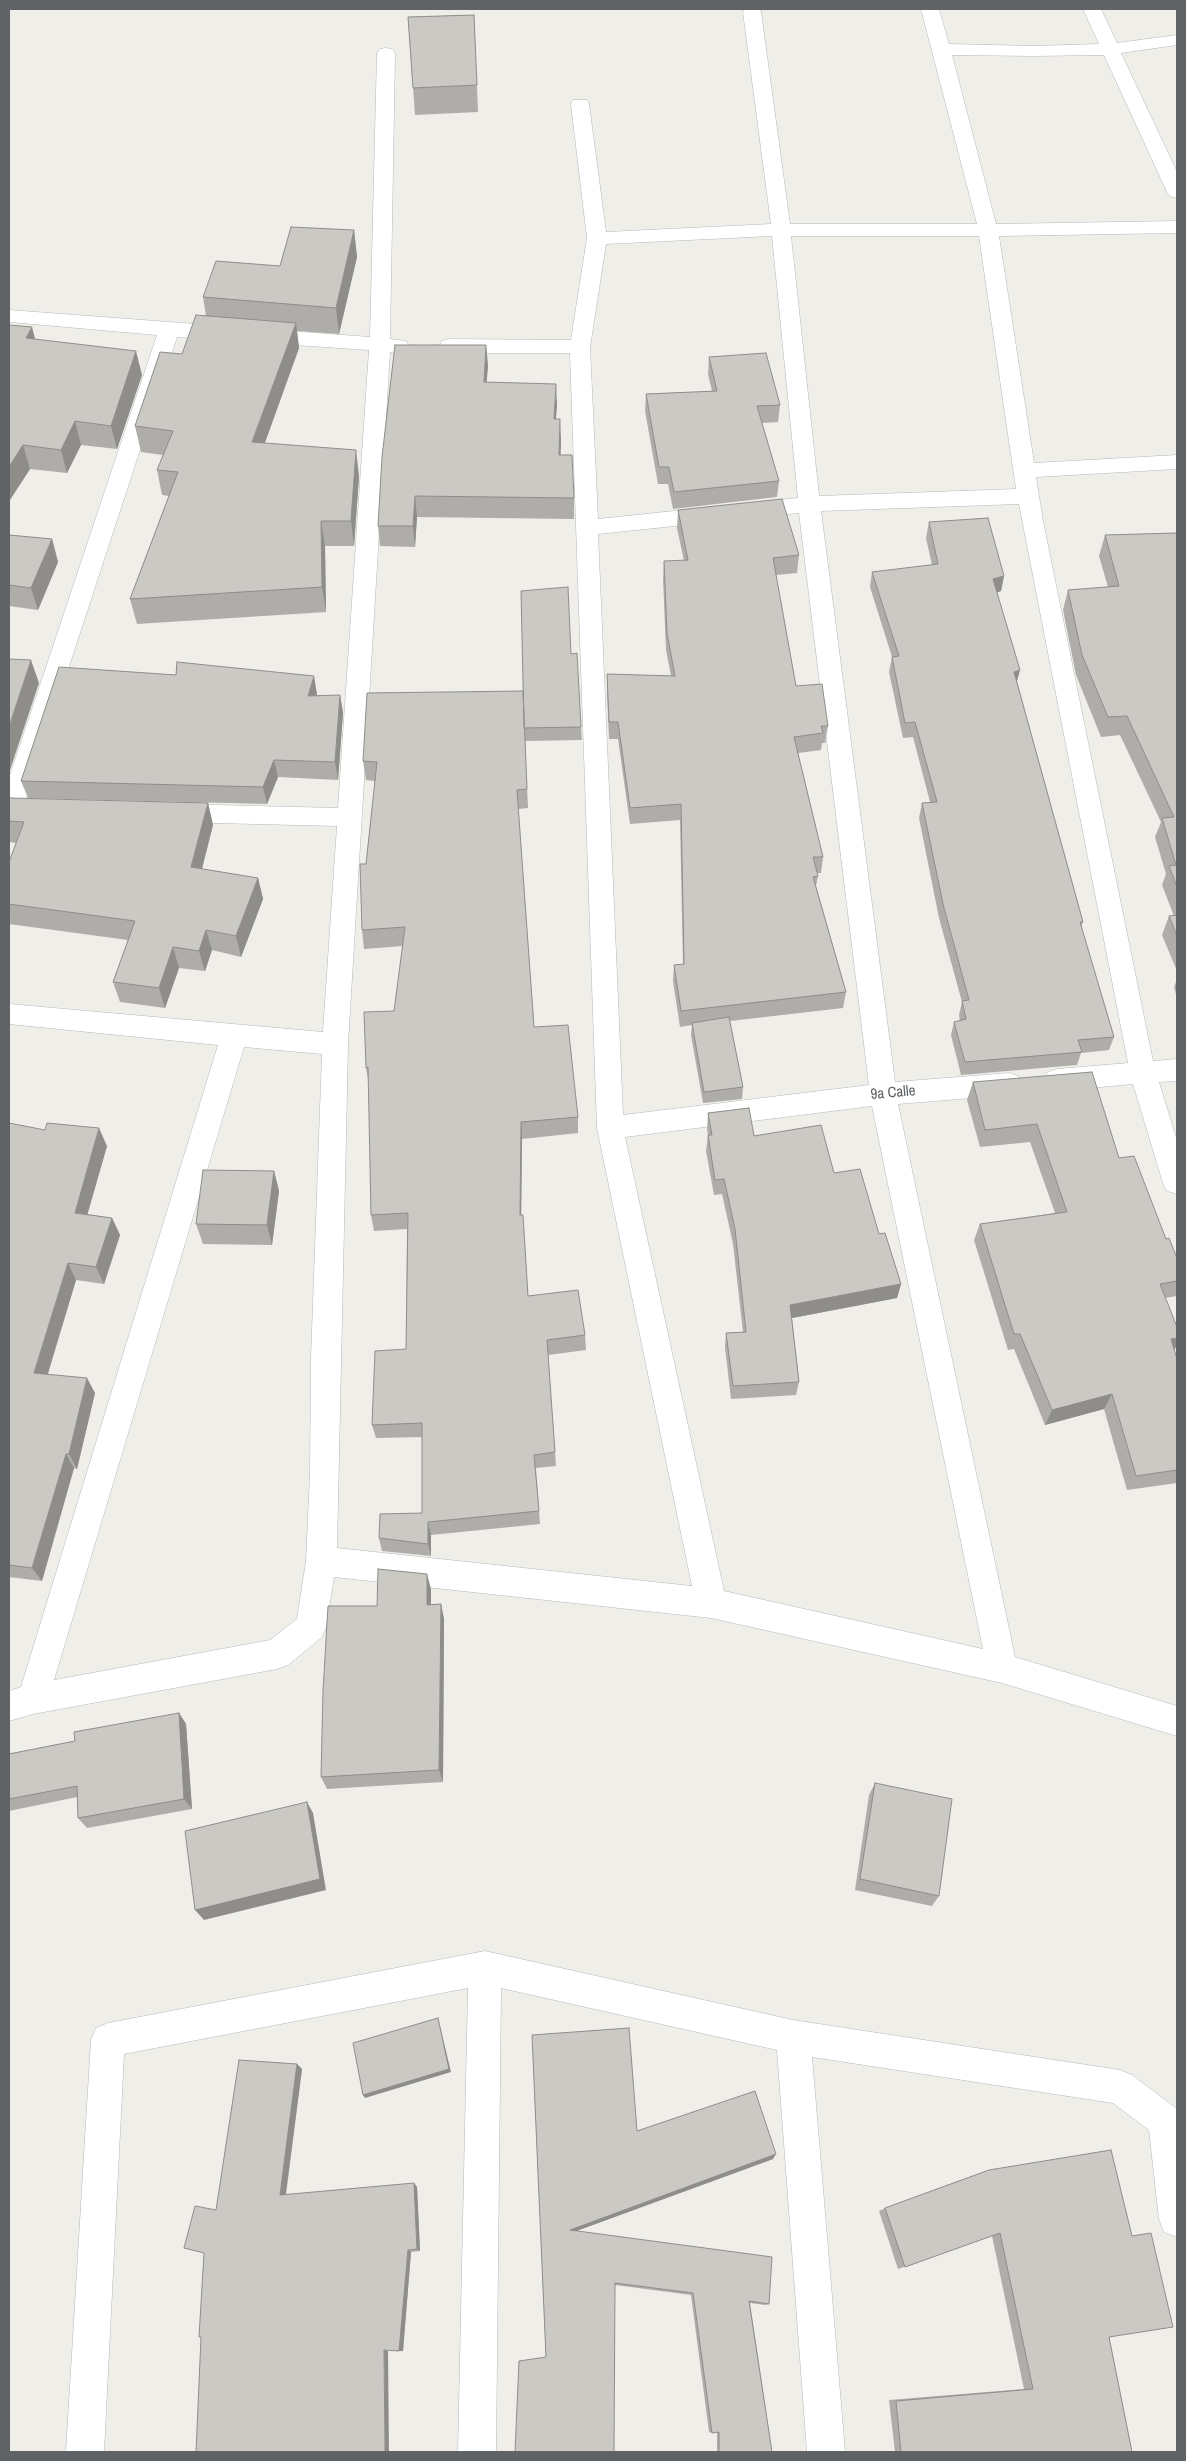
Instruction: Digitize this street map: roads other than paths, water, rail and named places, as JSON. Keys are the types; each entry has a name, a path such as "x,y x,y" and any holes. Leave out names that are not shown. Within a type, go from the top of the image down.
{"street":[{"path":"930,9 988,230 1028,496 1143,1074 1177,1184"},
{"path":"1092,9 1177,192"},
{"path":"752,12 781,230 810,504 883,1094 1002,1668"},
{"path":"942,49 1033,51 1110,49 1177,40"},
{"path":"234,1036 21,1702 277,1654 311,1627 320,1561 325,1474 324,1358 335,1044 380,346 386,53"},
{"path":"580,104 597,238 580,347 610,1128 711,1603"},
{"path":"597,238 781,230 988,230 1177,227"},
{"path":"9,316 380,346 580,347"},
{"path":"16,810 169,330"},
{"path":"1024,471 1177,462"},
{"path":"587,528 810,504 1028,496"},
{"path":"150,812 350,817"},
{"path":"9,1014 335,1044"},
{"name":"9a Calle","path":"610,1128 883,1094 1177,1070"},
{"path":"320,1561 711,1603 1002,1668 1177,1721"},
{"path":"477,2452 484,1968"},
{"path":"85,2452 108,2040 484,1968 793,2037 1120,2087 1171,2121 1177,2219"},
{"path":"793,2037 826,2452"}]}
